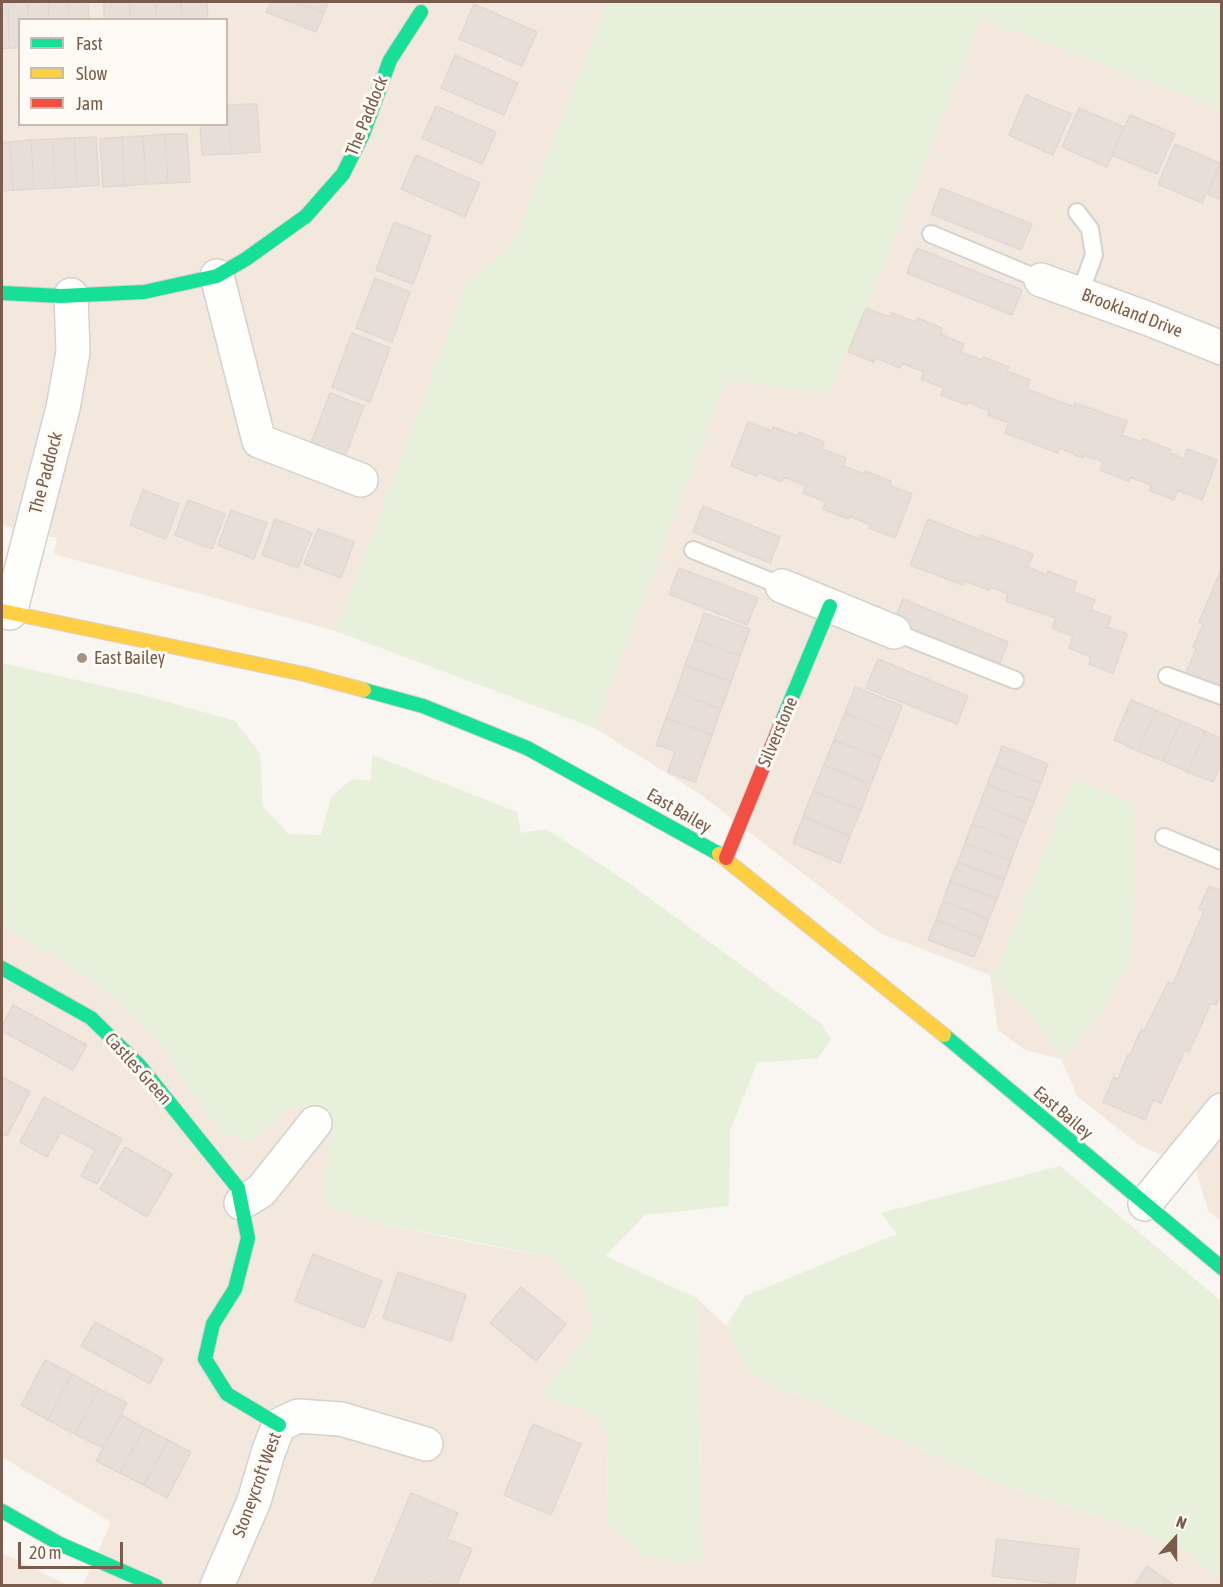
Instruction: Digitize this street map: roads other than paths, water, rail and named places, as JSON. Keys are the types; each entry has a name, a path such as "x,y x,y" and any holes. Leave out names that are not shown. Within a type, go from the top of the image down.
{"street":[{"name":"The Paddock","path":"2,293 71,295 144,292 217,276 246,259 306,216 343,174 363,134 390,60 421,12"},
{"path":"217,276 259,441 361,480"},
{"name":"Brookland Drive","path":"1041,280 1221,348"},
{"name":"The Paddock","path":"6,612 63,408 73,352 71,295"},
{"path":"782,586 894,632"},
{"name":"Silverstone","path":"726,858 830,606"},
{"name":"East Bailey","path":"6,612 304,674 423,706 527,748 726,858 917,1013 1221,1268"},
{"name":"Castles Green","path":"2,968 91,1018 139,1065 238,1188 248,1238 235,1289 213,1324 205,1359 227,1394 279,1425"},
{"path":"1145,1204 1221,1110"},
{"path":"241,1203 261,1191 315,1123"},
{"name":"Stoneycroft West","path":"217,1586 254,1501 279,1425 298,1416 341,1419 426,1444"},
{"path":"2,1511 60,1544 156,1586"}],"lane":[{"path":"1077,212 1090,229 1094,255 1080,293"},
{"path":"931,234 1041,280"},
{"path":"693,550 782,586"},
{"path":"894,632 1015,680"},
{"path":"1167,676 1221,696"},
{"path":"1164,837 1221,861"}],"place":[{"name":"East Bailey","path":"82,658"}]}
